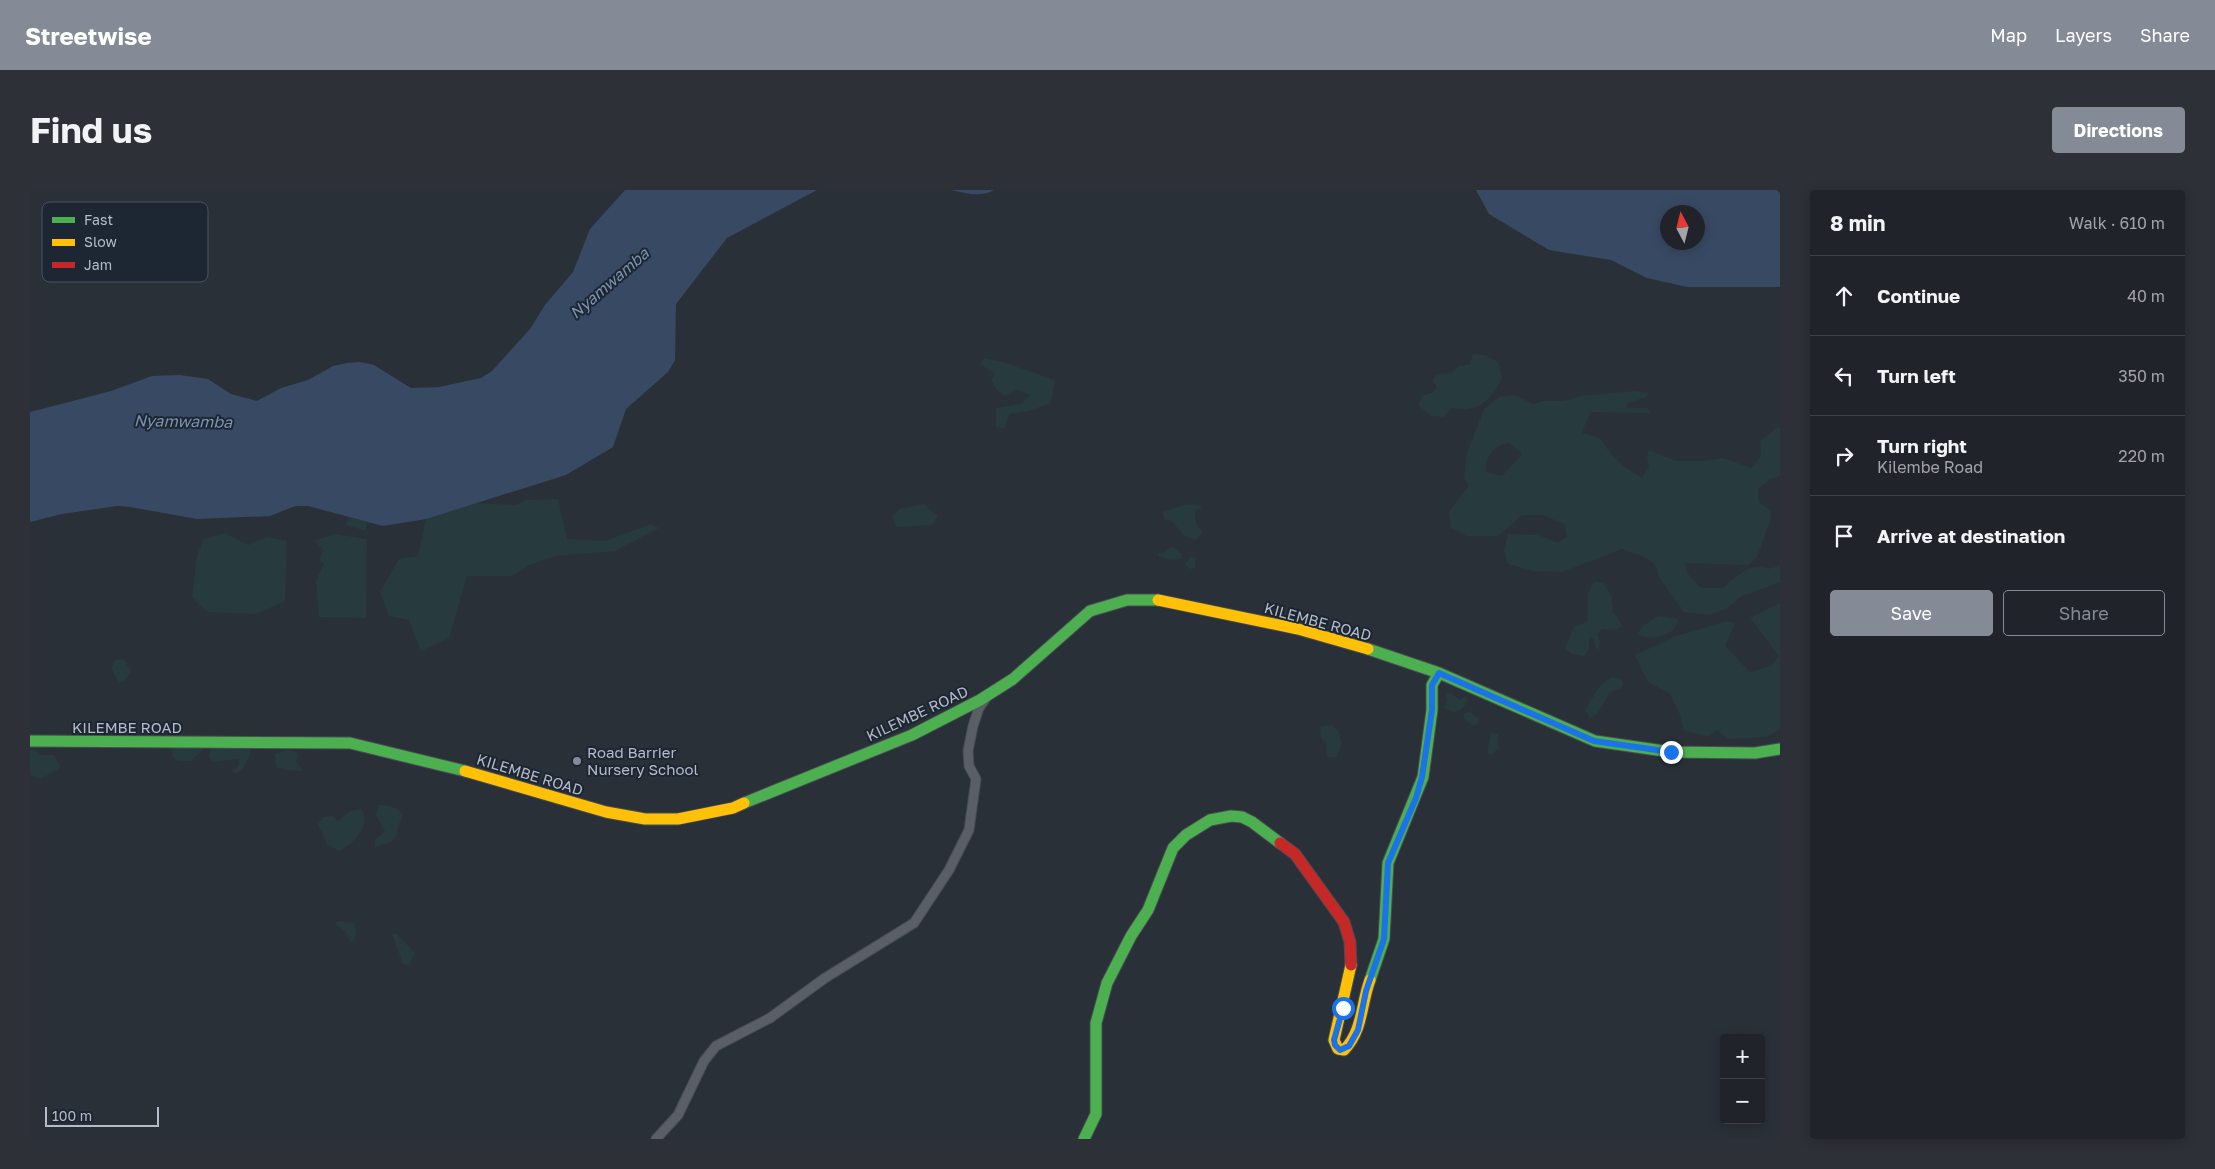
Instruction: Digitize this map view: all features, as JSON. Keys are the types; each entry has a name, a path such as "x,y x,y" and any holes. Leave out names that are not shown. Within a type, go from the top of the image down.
{"main road":[{"name":"KILEMBE ROAD","path":"30,741 350,743 446,765 606,812 645,819 678,819 733,808 912,735 988,695 1013,679 1090,611 1127,600 1156,599 1329,636 1439,673 1594,741 1671,752 1755,753 1780,749"},
{"path":"1084,1139 1096,1114 1096,1022 1107,983 1131,936 1148,910 1173,848 1186,835 1210,820 1231,816 1242,817 1252,822 1295,854 1306,866 1315,883 1334,905 1344,922 1351,950 1351,970 1335,1035 1335,1045 1338,1049 1344,1050 1352,1042 1358,1030 1366,991 1385,934 1388,863 1416,798 1422,777 1432,710 1432,685 1439,673"}],"street":[{"path":"656,1139 678,1115 704,1061 716,1046 770,1018 825,978 914,924 950,870 970,830 976,779 969,766 968,751 973,726 980,708 988,695"}],"green space":[{"path":"1473,354 1485,355 1498,362 1502,378 1488,399 1482,404 1469,409 1451,408 1444,417 1431,416 1418,405 1422,396 1433,392 1437,387 1432,381 1437,374 1451,373 1459,366 1470,364"},
{"path":"984,358 1003,362 1055,380 1051,403 1029,411 1010,414 1004,429 996,427 996,408 1021,404 1030,395 1016,389 1005,396 997,390 991,380 995,374 980,364"},
{"path":"1634,391 1649,393 1646,397 1628,403 1626,408 1647,408 1651,413 1590,412 1582,433 1600,438 1618,461 1642,477 1649,468 1647,456 1649,450 1676,461 1703,461 1723,458 1751,468 1761,456 1760,441 1780,427 1780,476 1770,479 1758,489 1759,502 1770,510 1771,518 1757,557 1748,565 1685,563 1688,574 1701,588 1723,588 1747,570 1757,567 1771,568 1780,565 1780,582 1742,596 1726,609 1709,615 1684,612 1659,577 1655,565 1645,557 1622,549 1562,572 1533,571 1508,564 1504,552 1508,534 1538,535 1558,543 1567,536 1564,524 1543,515 1522,515 1498,536 1467,536 1451,528 1449,511 1469,486 1464,478 1467,453 1484,409 1499,397 1514,395 1533,404 1543,401 1564,401 1581,396","holes":["1509,443 1522,454 1502,476 1486,472 1487,461 1491,453 1503,444"]},
{"path":"472,493 476,503 516,505 526,500 558,499 567,539 605,541 651,524 659,528 615,551 555,556 530,565 512,576 467,576 449,638 421,651 409,620 389,616 380,592 399,559 418,556 426,519"},
{"path":"924,504 938,516 932,525 897,527 892,517 900,509"},
{"path":"1194,504 1203,507 1195,511 1196,524 1203,532 1195,540 1183,535 1172,521 1164,519 1162,512"},
{"path":"351,506 366,510 366,531 346,525"},
{"path":"225,533 248,545 268,537 287,541 285,601 256,614 207,612 192,597 197,555 204,539"},
{"path":"335,534 367,539 366,618 319,617 316,581 324,563 319,560 324,550 314,541"},
{"path":"1172,546 1182,554 1181,559 1171,560 1158,556 1159,553 1165,552"},
{"path":"1190,557 1196,557 1195,568 1189,569 1185,564"},
{"path":"1594,582 1603,583 1611,594 1613,612 1621,622 1621,627 1615,630 1602,629 1597,634 1600,641 1599,650 1595,646 1594,639 1589,637 1589,648 1585,656 1572,654 1565,648 1574,627 1587,622 1588,594"},
{"path":"1780,603 1780,730 1766,737 1728,739 1717,730 1708,736 1684,731 1680,715 1670,694 1648,682 1635,655 1676,636 1728,621 1735,623 1725,646 1750,672 1771,666 1779,656 1750,618"},
{"path":"1658,616 1678,619 1670,633 1650,638 1641,636 1638,633 1643,626"},
{"path":"124,659 131,672 125,680 119,682 111,669 115,660"},
{"path":"1613,677 1622,680 1623,685 1619,689 1610,692 1597,714 1590,718 1585,710 1599,687"},
{"path":"1451,693 1460,700 1465,696 1468,699 1461,710 1453,712 1443,707 1447,701 1446,694"},
{"path":"1471,712 1479,719 1476,726 1469,723 1463,717 1465,713"},
{"path":"1331,725 1338,730 1342,744 1336,757 1328,758 1327,744 1321,738 1320,727"},
{"path":"1491,733 1498,734 1499,748 1491,755 1488,754 1488,745"},
{"path":"213,746 253,747 243,769 235,774 232,771 239,765 239,759 212,762 209,755"},
{"path":"180,747 204,748 191,761 178,761 173,758 172,749"},
{"path":"288,749 298,753 296,762 303,771 286,770 276,767 275,754"},
{"path":"30,750 36,750 40,755 54,755 60,765 59,769 40,779 30,775"},
{"path":"379,805 392,807 403,815 398,826 397,835 391,842 375,847 375,840 385,831 376,815"},
{"path":"362,809 364,822 362,828 350,844 339,851 327,844 318,824 323,817 333,816 338,821 350,811"},
{"path":"337,921 354,923 356,931 355,940 350,942 347,933 336,925"},
{"path":"392,934 397,934 415,953 409,965 403,964"}],"water":[{"name":"Nyamwamba","path":"625,190 817,190 727,238 676,304 675,360 668,372 626,409 613,447 566,475 426,519 383,526 308,506 295,506 270,516 197,519 117,506 62,514 30,522 30,412 111,391 152,376 180,375 208,379 231,394 257,401 281,388 308,380 333,366 347,363 360,362 374,365 411,388 439,387 481,378 492,371 530,329 545,305 573,272 590,229"},
{"path":"951,190 994,190 979,194"},
{"path":"1476,190 1780,190 1780,287 1687,287 1647,278 1611,260 1549,250 1489,214"}],"traffic: fast":[{"path":"744,803 912,735 980,700 1013,679 1090,611 1127,600 1158,600"},
{"path":"1368,649 1439,673 1595,741 1671,752 1755,753 1780,749"},
{"path":"1370,980 1384,939 1388,863 1423,777 1432,710 1432,685 1439,673"},
{"path":"30,741 350,743 465,771"},
{"path":"1084,1139 1096,1114 1096,1023 1107,983 1131,936 1148,910 1173,848 1186,835 1210,820 1231,816 1242,817 1252,822 1280,843"}],"traffic: slow":[{"path":"1158,600 1298,629 1368,649"},
{"path":"465,771 606,812 645,819 678,819 733,808 744,803"},
{"path":"1351,965 1334,1040 1338,1049 1344,1050 1355,1034 1370,980"}],"traffic: jam":[{"path":"1280,843 1295,854 1344,922 1350,942 1351,965"}],"place":[{"name":"Road Barrier Nursery School","path":"577,761"}],"route":[{"path":"1343,1008 1334,1040 1335,1045 1340,1050 1344,1050 1349,1046 1358,1030 1369,980 1384,939 1388,863 1392,848 1413,806 1422,777 1432,710 1432,685 1439,673 1558,727 1594,741 1671,752"}]}
